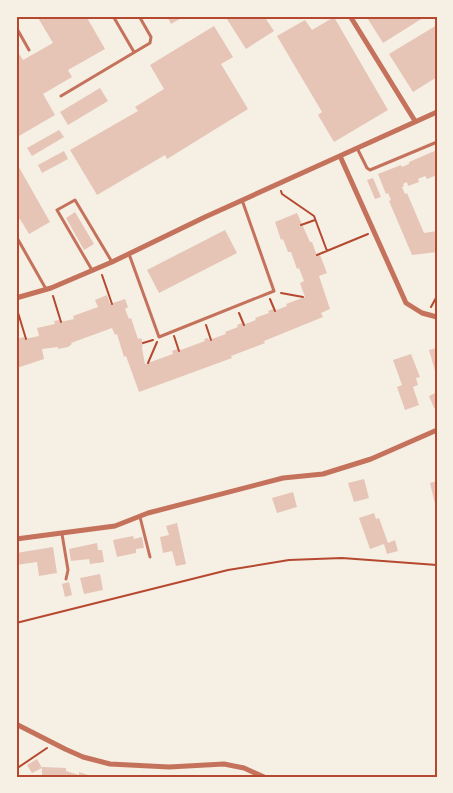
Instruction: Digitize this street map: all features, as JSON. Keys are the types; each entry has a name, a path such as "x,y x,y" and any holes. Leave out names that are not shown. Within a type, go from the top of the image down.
{"street":[{"path":"350,16 415,121"},
{"path":"16,298 49,289 100,268 242,200 437,112"},
{"path":"340,156 406,303 428,316 437,317"},
{"path":"16,539 115,526 140,516 282,478 324,474 371,459 437,430"},
{"path":"16,724 83,757 110,764 169,767 224,764 244,768 264,777"}],"lane":[{"path":"113,16 134,52"},
{"path":"61,96 150,43 151,37 139,16"},
{"path":"16,27 29,50"},
{"path":"357,148 367,168 370,170 437,142"},
{"path":"93,271 57,210 75,200 112,262"},
{"path":"129,254 159,338 268,294 274,291 242,200"},
{"path":"16,236 49,289"},
{"path":"140,516 150,557"},
{"path":"62,534 68,570 66,580"}],"path":[{"path":"279,184 282,194 314,216 327,251"},
{"path":"301,225 315,220"},
{"path":"317,255 373,232"},
{"path":"100,268 112,304"},
{"path":"49,289 61,322"},
{"path":"274,291 303,298"},
{"path":"268,294 275,311"},
{"path":"428,316 437,296"},
{"path":"16,306 26,339"},
{"path":"237,306 244,325"},
{"path":"204,320 211,340"},
{"path":"173,332 179,351"},
{"path":"143,343 159,338"},
{"path":"148,363 159,338"},
{"path":"16,623 228,570 289,560 342,558 437,566"},
{"path":"16,770 46,750 50,742"}],"building":[{"path":"37,16 86,16 105,49 68,70 72,77 43,94 55,115 19,136 16,132 16,49 23,60 53,43"},
{"path":"167,16 185,16 171,24"},
{"path":"225,16 264,16 274,31 246,49"},
{"path":"366,16 426,16 383,43"},
{"path":"334,17 388,110 334,142 318,115 322,112 277,36 305,20 312,30"},
{"path":"437,25 437,77 413,92 389,54"},
{"path":"214,26 233,57 221,64 248,109 167,159 165,155 97,195 70,150 138,111 135,107 164,89 150,65"},
{"path":"100,88 108,101 68,125 60,112"},
{"path":"59,130 64,137 32,156 27,148"},
{"path":"437,150 437,175 427,179 425,176 418,179 419,182 408,186 407,182 402,187 405,194 407,193 424,233 437,231 437,252 412,255 389,201 391,200 388,193 386,194 378,174 401,165 402,167"},
{"path":"64,151 68,159 42,173 38,165"},
{"path":"16,162 50,222 29,234 20,219 16,221"},
{"path":"373,178 381,197 375,199 367,180"},
{"path":"75,212 94,244 84,250 66,218"},
{"path":"297,213 317,256 320,255 327,273 319,276 330,309 321,313 323,317 264,341 265,343 231,356 232,358 139,392 126,356 124,357 117,334 115,335 112,328 71,343 68,347 42,349 44,359 17,368 16,339 39,336 37,328 55,324 54,321 59,320 60,322 74,319 73,316 98,307 95,300 107,295 110,304 125,299 128,307 125,309 129,319 131,318 138,339 141,338 143,343 145,364 173,354 172,351 177,349 178,351 205,341 204,339 208,338 209,340 226,334 225,332 238,327 237,325 242,323 243,325 256,320 255,318 269,313 268,311 273,309 274,311 305,297 300,283 304,281 299,268 297,269 291,252 288,252 283,239 281,240 275,222"},
{"path":"225,230 237,253 159,293 147,270"},
{"path":"437,348 437,374 436,374 429,350"},
{"path":"411,354 420,377 416,378 418,385 413,387 419,405 405,410 397,387 402,385 393,360"},
{"path":"435,393 437,407 434,408 429,396"},
{"path":"364,479 369,498 354,502 348,483"},
{"path":"437,481 437,508 436,508 430,483"},
{"path":"293,492 297,507 277,513 272,498"},
{"path":"374,513 376,519 379,518 388,543 395,540 398,551 387,554 384,544 370,549 359,518"},
{"path":"177,523 186,564 176,566 172,551 163,553 160,537 169,535 166,526"},
{"path":"133,536 134,539 142,537 144,548 136,549 136,553 117,557 113,540"},
{"path":"97,543 98,550 102,550 104,562 90,564 89,559 71,561 69,549"},
{"path":"53,547 57,573 39,576 37,562 16,565 16,553"},
{"path":"100,574 103,590 84,594 80,578"},
{"path":"69,582 72,595 65,597 62,584"},
{"path":"37,759 42,768 32,773 27,765"},
{"path":"42,767 66,768 66,771 79,775 79,772 88,775 87,777 42,777"}]}
